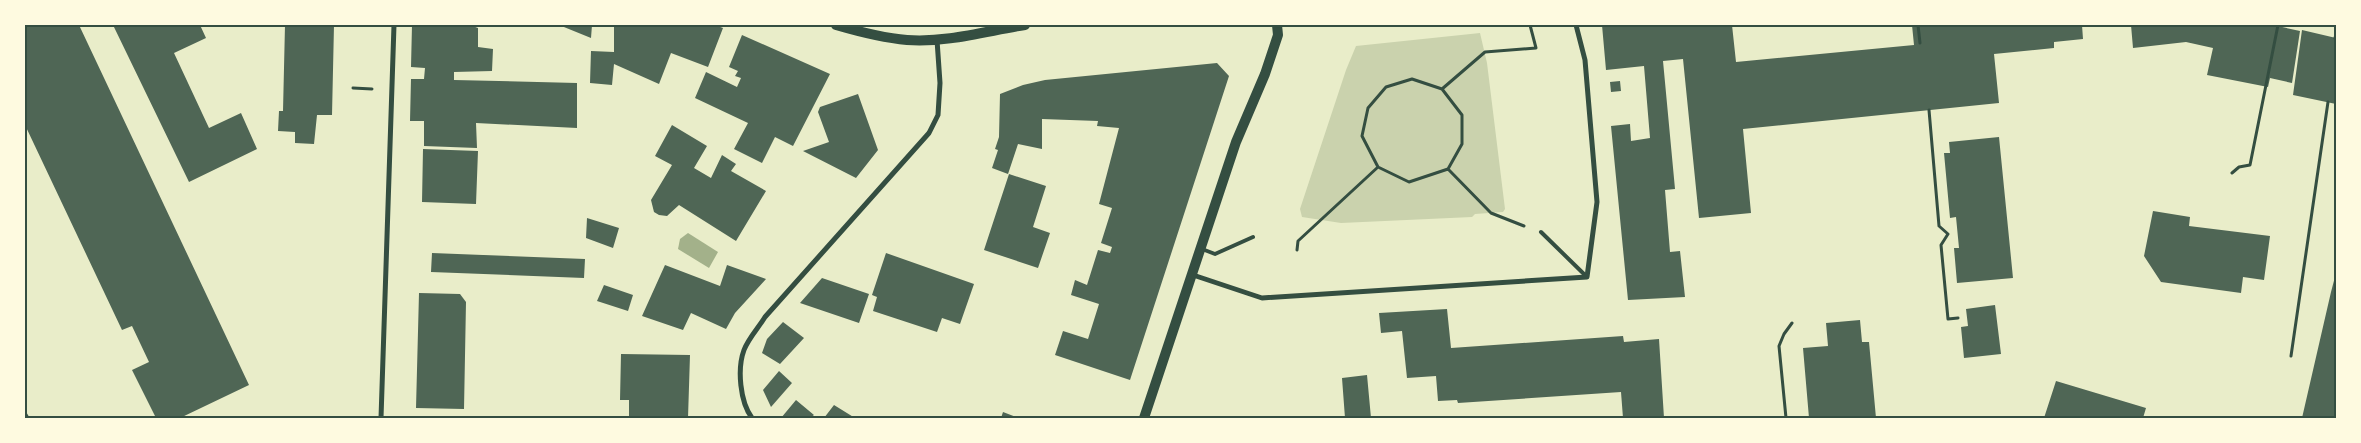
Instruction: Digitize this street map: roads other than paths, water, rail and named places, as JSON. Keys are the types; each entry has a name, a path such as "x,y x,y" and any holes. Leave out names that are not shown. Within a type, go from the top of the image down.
{"main road":[{"path":"836,25 870,35 909,40 937,40 1025,25"},
{"path":"1144,418 1202,249 1236,142 1265,74 1278,35 1277,25"}],"street":[{"path":"381,418 394,25"},
{"path":"1193,275 1262,298 1587,277 1597,202 1585,60 1576,25"},
{"path":"752,418 748,413 742,390 741,370 744,349 765,317 928,133 938,115 940,83 937,40"}],"lane":[{"path":"1541,232 1587,277"},
{"path":"1202,249 1215,254 1253,237"}]}
